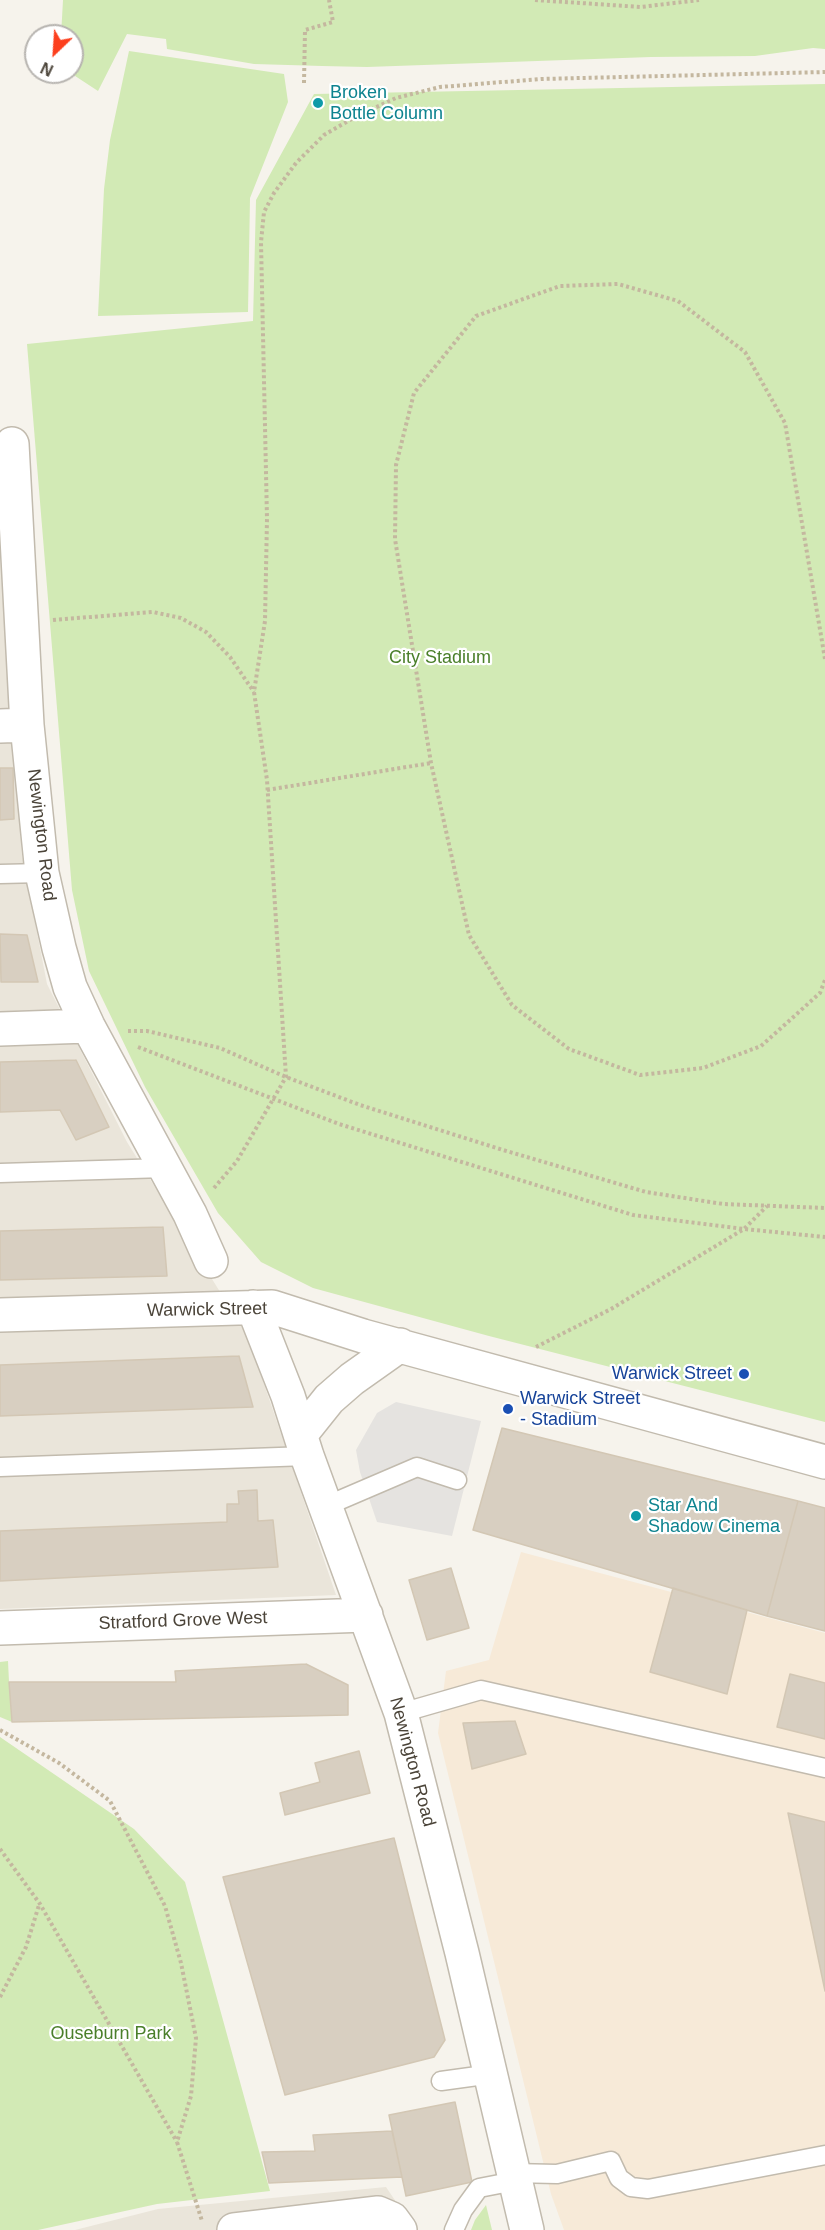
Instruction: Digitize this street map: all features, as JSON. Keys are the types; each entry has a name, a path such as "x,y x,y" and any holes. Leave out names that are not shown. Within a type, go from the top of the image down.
{"street":[{"name":"Newington Road","path":"12,444 23,623 14,725 42,873 70,987 103,1029 165,1168 190,1214 211,1262"},
{"path":"0,1029 103,1029"},
{"name":"Newington Road","path":"253,1307 401,1713 492,2074 527,2230"},
{"name":"Warwick Street","path":"0,1315 272,1307 400,1346 825,1462"},
{"path":"304,1445 329,1399 352,1379 400,1346"},
{"name":"Stratford Grove West","path":"0,1628 366,1614"},
{"path":"234,2230 378,2213 396,2224"}],"lane":[{"path":"0,874 42,873"},
{"path":"0,1173 165,1168"},
{"path":"0,1467 304,1445"},
{"path":"326,1506 417,1467 457,1480"},
{"path":"401,1713 481,1690 825,1768"},
{"path":"441,2081 492,2074"},
{"path":"454,2230 463,2210 479,2188 514,2177 557,2174 611,2161 619,2178 631,2187 648,2190 825,2155"}],"path":[{"path":"304,83 305,30 333,22 329,0"},
{"path":"535,0 641,7 699,0"},
{"path":"190,1214 237,1161 286,1077 267,790 254,692 266,621 267,531 261,242 264,212 274,193 296,163 324,135 357,116 396,98 440,87 541,79 825,72"},
{"path":"825,659 785,423 745,352 678,301 618,284 560,286 476,316 414,393 396,465 395,539 431,762 469,935 512,1005 569,1049 640,1075 703,1068 761,1046 820,993 825,980"},
{"path":"23,623 153,612 181,618 206,632 230,657 254,692"},
{"path":"267,790 431,762"},
{"path":"103,1029 147,1030 220,1048 286,1077 360,1105 645,1192 723,1204 825,1208"},
{"path":"103,1029 137,1047 350,1127 633,1215 825,1237"},
{"path":"492,1370 611,1309 744,1229 767,1206"},
{"path":"0,1730 59,1763 110,1801 165,1906 181,1963 196,2038 191,2096 177,2142"},
{"path":"0,1849 40,1904 177,2142 205,2230"},
{"path":"0,1997 26,1947 40,1904"}],"shaded area":[{"path":"0,542 22,855 47,984 127,1142 248,1337 336,1595 0,1609"},
{"path":"396,1402 481,1421 452,1536 377,1522 360,1472 356,1450 377,1413"},
{"path":"521,1552 825,1633 825,2230 564,2230 551,2194 438,1733 446,1671 489,1660"},
{"path":"386,2187 415,2230 75,2230 158,2209"}],"green space":[{"path":"63,0 825,0 825,49 813,48 755,56 651,57 367,67 254,64 167,49 166,39 127,34 98,91 84,82 84,24 62,24"},
{"path":"129,51 284,74 288,102 250,198 248,312 98,316 104,189 110,140"},
{"name":"City Stadium","path":"825,84 825,1422 489,1336 313,1288 261,1262 218,1213 145,1087 89,971 72,890 27,344 253,321 256,200 314,94"},
{"path":"8,1661 12,1722 0,1717 0,1662"},
{"name":"Ouseburn Park","path":"0,1737 134,1829 185,1882 270,2191 157,2204 38,2230 0,2230"},
{"path":"486,2205 492,2230 471,2230 475,2220"}],"building":[{"path":"0,768 13,768 14,819 0,820"},
{"path":"0,934 27,935 38,982 1,982"},
{"path":"76,1060 109,1127 76,1140 60,1110 0,1112 0,1062"},
{"path":"163,1227 167,1276 0,1280 0,1231"},
{"path":"239,1356 253,1407 0,1416 0,1365"},
{"name":"Star And Shadow Cinema","path":"502,1428 798,1501 767,1616 473,1530"},
{"path":"257,1490 258,1521 273,1520 278,1567 0,1581 0,1531 227,1522 227,1504 239,1504 238,1491"},
{"path":"798,1501 825,1508 825,1631 767,1616"},
{"path":"451,1568 469,1628 427,1640 409,1580"},
{"path":"673,1588 747,1610 727,1694 650,1672"},
{"path":"306,1664 348,1685 348,1715 12,1722 9,1682 176,1682 175,1671"},
{"path":"790,1674 825,1683 825,1739 777,1727"},
{"path":"515,1721 526,1754 472,1769 463,1723"},
{"path":"359,1751 370,1793 285,1815 280,1793 320,1782 315,1763"},
{"path":"788,1813 825,1822 825,1991"},
{"path":"394,1838 445,2040 434,2057 285,2095 223,1877"},
{"path":"455,2102 472,2182 406,2196 389,2115"},
{"path":"392,2131 402,2177 269,2183 262,2152 315,2151 313,2135"}],"place":[{"name":"Broken Bottle Column","path":"318,103"},
{"name":"Warwick Street","path":"744,1374"},
{"name":"Warwick Street - Stadium","path":"508,1409"},
{"name":"Star And Shadow Cinema","path":"636,1516"}]}
